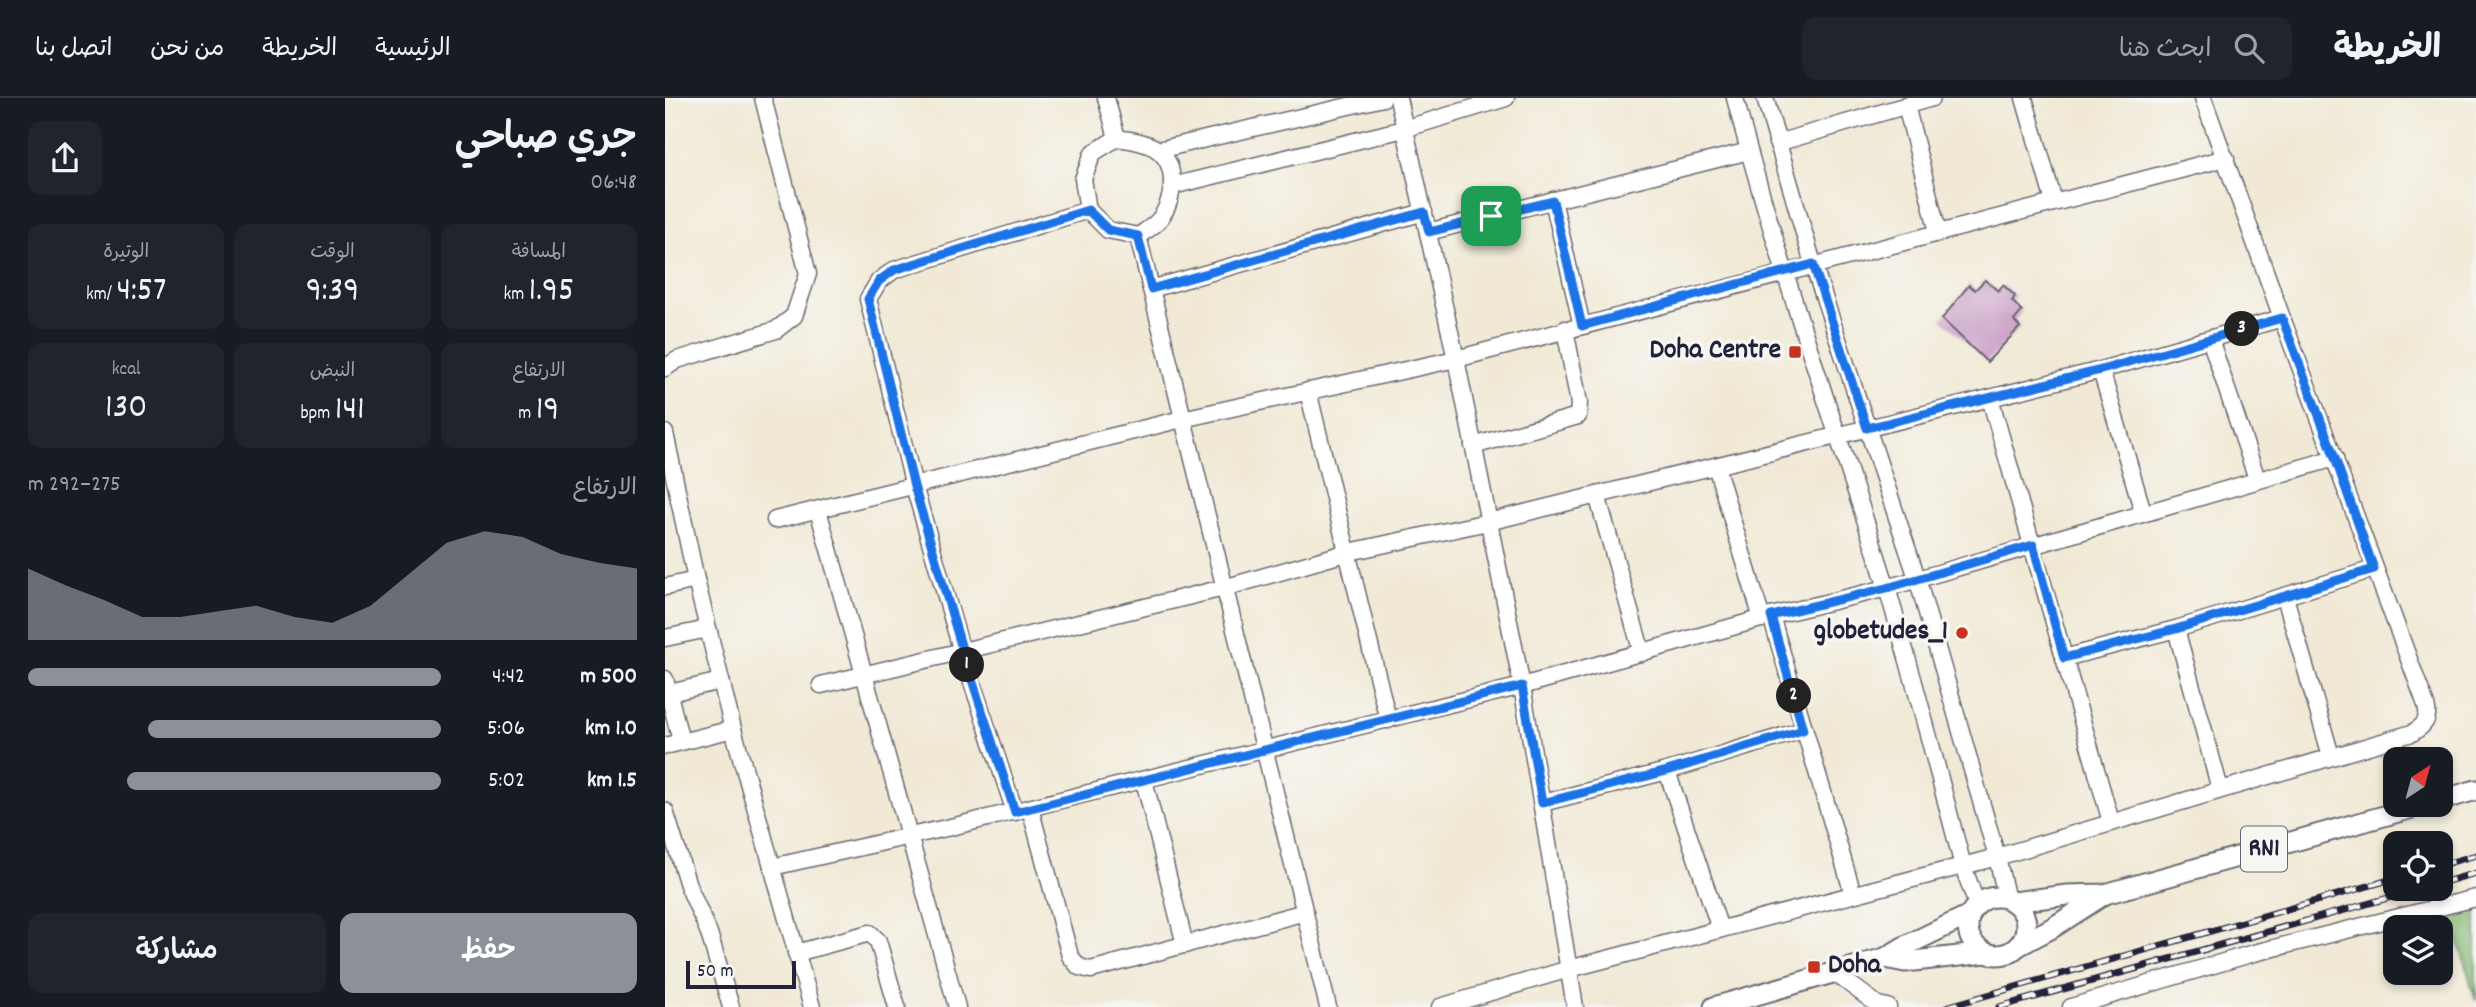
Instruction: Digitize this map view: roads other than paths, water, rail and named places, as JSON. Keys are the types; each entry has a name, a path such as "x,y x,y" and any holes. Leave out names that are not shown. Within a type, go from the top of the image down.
{"main road":[{"path":"2453,797 2476,790"},
{"name":"RN1","path":"1714,1007 1885,958 1974,910 1987,899 1998,897 2010,901 2105,894 2383,816"},
{"name":"RN1","path":"1885,958 1905,962 1986,953 2003,955 2105,894"},
{"path":"2010,901 2019,908 2026,923 2026,931 2018,946"},
{"path":"1974,910 1969,933 1972,941 1986,953"}],"street":[{"path":"665,368 677,360 776,330 794,316 808,274 763,98"},
{"path":"1107,98 1117,138"},
{"path":"1158,150 1383,98"},
{"path":"1398,98 1456,359 1522,686 1575,1007"},
{"path":"1173,186 1404,128 1506,98"},
{"path":"1735,98 1786,272 1887,588 1974,910"},
{"path":"1765,98 1813,264 1917,578 2010,901"},
{"path":"1777,143 1931,98"},
{"path":"2024,98 2054,202"},
{"path":"1440,1007 1569,969 1963,866 2420,729 2428,718 2426,705 2203,98"},
{"path":"1906,105 1938,232"},
{"path":"1117,138 1142,142 1158,150 1171,168 1173,186 1158,222 1138,236 1108,230 1088,210 1083,179 1093,153 1117,138"},
{"path":"1429,232 1749,152"},
{"path":"775,520 1182,419 1456,359 2226,158"},
{"path":"1553,201 1582,326"},
{"path":"1088,210 894,270 879,281 868,299 914,486 963,652 1023,810 1070,956 1079,967 1091,970 1305,912"},
{"path":"1151,289 1424,212"},
{"path":"1138,236 1328,1007"},
{"path":"821,685 1224,587 1349,552 1488,522 1990,398 2101,370 2282,318"},
{"path":"1473,446 1578,416 1579,403 1565,329"},
{"path":"2210,339 2257,480"},
{"path":"2101,370 2143,512"},
{"path":"1308,391 1388,720"},
{"path":"1990,398 2111,822"},
{"path":"665,433 670,473 733,729 812,1007"},
{"path":"772,867 1023,810 1522,686 1767,618 1887,588 2335,458"},
{"path":"1716,466 1803,730 1853,894"},
{"path":"1597,495 1642,653"},
{"path":"818,510 957,1007"},
{"path":"2064,658 2176,629 2374,569"},
{"path":"665,587 696,579"},
{"path":"2285,597 2331,756"},
{"path":"665,638 708,629"},
{"path":"2176,629 2220,789"},
{"path":"721,681 666,688 673,743 733,729"},
{"path":"1542,803 1667,771 1803,730"},
{"path":"1667,771 1720,929"},
{"path":"1144,780 1185,944"},
{"path":"665,811 688,885 709,933 731,1007"},
{"path":"2071,1007 2267,950 2476,898"},
{"path":"796,953 870,933 878,941 897,1007"},
{"path":"1835,973 1878,1005 1888,1007"}],"railway":[{"path":"2453,862 2476,855"},
{"path":"2453,880 2476,873"},
{"path":"1946,1007 2383,882"},
{"path":"1999,1007 2383,899"}],"place":[{"name":"Doha Centre","path":"1795,352"},
{"name":"globetudes_1","path":"1962,633"},
{"name":"Doha","path":"1814,967"}]}
